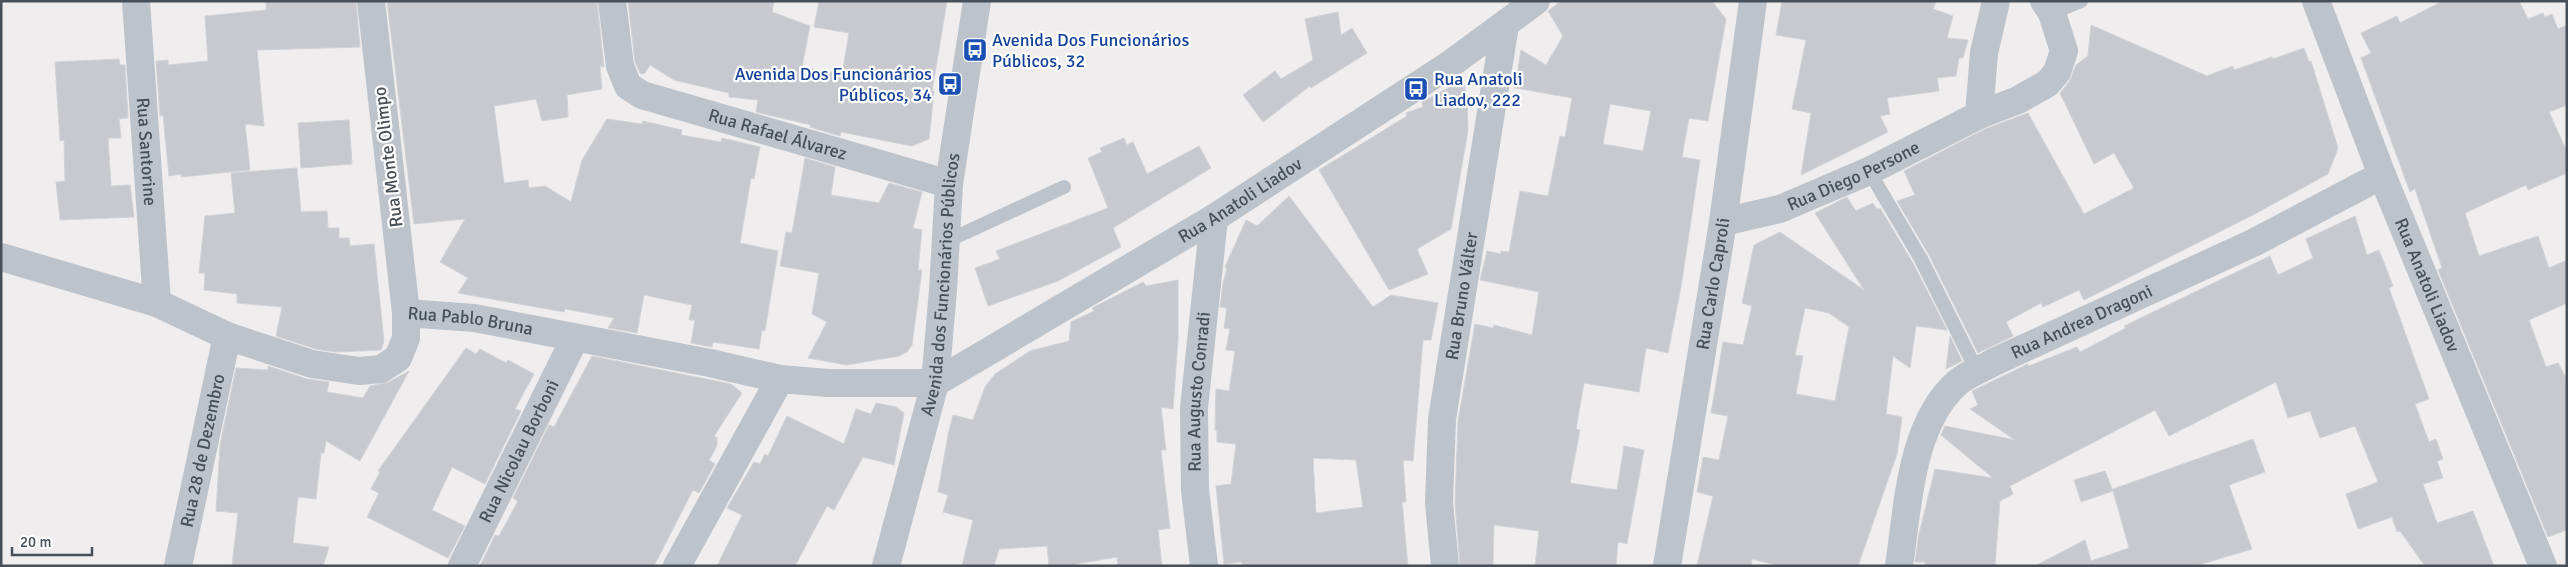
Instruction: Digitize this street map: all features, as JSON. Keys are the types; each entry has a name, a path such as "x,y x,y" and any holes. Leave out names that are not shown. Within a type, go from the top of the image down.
{"street":[{"name":"Rua Santorine","path":"136,1 157,303"},
{"name":"Rua Monte Olimpo","path":"370,1 406,313"},
{"name":"Rua Rafael Álvarez","path":"612,1 620,66 628,86 642,95 949,184"},
{"name":"Avenida dos Funcionários Públicos","path":"886,566 935,383 949,184 977,1"},
{"name":"Rua Anatoli Liadov","path":"935,383 1214,218 1448,65 1536,1"},
{"name":"Rua Carlo Caproli","path":"1667,566 1723,222 1753,1"},
{"path":"1979,115 1984,53 1996,1"},
{"name":"Rua Anatoli Liadov","path":"2316,1 2382,175 2543,566"},
{"name":"Rua Diego Persone","path":"1723,222 1780,209 1870,170 1979,115 2018,100 2048,83 2056,72 2064,51 2048,7"},
{"name":"Rua Bruno Válter","path":"1445,566 1439,503 1442,419 1505,25"},
{"name":"Rua Andrea Dragoni","path":"1899,566 1918,448 1927,423 1947,393 1959,382 1977,371 2253,242 2382,175"},
{"name":"Rua Augusto Conradi","path":"1204,566 1195,490 1194,408 1214,218"},
{"name":"Rua Pablo Bruna","path":"1,257 157,303 227,336 312,364 359,371 381,369 398,358 406,338 406,313 474,318 710,363 780,379 828,383 935,383"},
{"name":"Rua 28 de Dezembro","path":"178,566 227,336"},
{"name":"Rua Nicolau Borboni","path":"462,566 575,338"},
{"path":"677,566 780,379"}],"lane":[{"path":"2048,7 2081,1"},
{"path":"1870,170 1921,259 1977,371"},
{"path":"945,242 1064,187"}],"building":[{"path":"266,1 356,1 360,47 257,50 264,126 245,124 250,170 181,177 181,174 169,176 163,115 160,116 156,61 168,60 168,65 208,61 205,16 266,10"},
{"path":"387,1 597,1 604,67 600,66 602,89 567,95 568,117 542,121 536,99 494,106 504,183 528,180 529,188 545,186 571,202 582,160 607,119 642,124 643,121 682,130 681,135 721,142 722,138 760,147 754,179 751,178 740,243 778,251 765,331 762,330 759,349 713,342 712,347 691,343 695,320 689,320 692,305 644,295 637,333 608,328 614,318 565,309 564,312 458,293 468,278 440,262 465,219 414,224"},
{"path":"628,1 774,1 772,12 810,26 802,67 842,74 849,33 814,27 819,1 947,1 932,91 934,91 929,139 912,146 841,132 840,136 810,127 811,125 756,112 758,100 729,97 729,93 674,80 650,65 644,74 640,73 635,62"},
{"path":"1561,1 1712,1 1726,19 1708,121 1689,118 1682,157 1700,160 1681,287 1668,353 1646,348 1639,392 1584,383 1576,429 1580,430 1570,483 1617,490 1624,446 1644,450 1627,544 1618,542 1616,566 1535,566 1539,531 1494,525 1493,566 1460,566 1455,503 1458,421 1475,324 1493,328 1494,325 1532,335 1539,292 1480,280 1487,251 1501,254 1501,251 1509,252 1520,191 1548,196 1560,136 1565,137 1572,98 1515,88 1521,50 1546,65 1563,36 1548,11","holes":["1610,104 1651,111 1643,151 1603,144"]},
{"path":"1782,1 1936,1 1933,9 1953,16 1947,38 1968,40 1963,58 1959,58 1956,76 1937,78 1939,91 1887,98 1890,114 1880,116 1888,132 1801,175 1811,113 1792,109 1806,40 1776,35"},
{"path":"2443,1 2519,1 2528,19 2543,13 2545,17 2552,14 2558,29 2567,25 2567,105 2549,112 2567,152 2567,173 2528,190 2526,185 2465,213 2479,256 2538,236 2549,268 2567,260 2567,303 2529,320 2546,367 2558,363 2567,380 2567,530 2548,537 2438,270 2442,268 2415,189 2410,192 2361,58 2371,53 2361,33 2397,16 2400,23"},
{"path":"1338,12 1341,35 1352,28 1367,53 1311,88 1310,86 1263,122 1243,95 1275,71 1281,79 1313,60 1305,19"},
{"path":"2091,25 2207,76 2233,66 2234,70 2304,48 2309,62 2311,61 2338,148 2328,174 2251,216 2084,300 2079,290 2043,307 2041,303 2006,322 2013,336 1978,353 1929,255 1897,201 1915,195 1904,171 1985,129 2028,113 2084,214 2134,188 2114,153 2094,164 2060,93 2069,82 2076,65 2088,56"},
{"path":"119,59 120,65 125,65 128,118 119,119 121,138 108,138 111,186 130,185 134,217 60,220 56,182 65,181 64,140 60,141 55,62"},
{"path":"1463,80 1467,98 1468,130 1451,229 1417,249 1428,274 1389,290 1319,170 1407,116 1406,113 1423,107 1422,102"},
{"path":"349,120 352,164 301,168 298,123"},
{"path":"1124,138 1127,145 1133,142 1147,174 1199,146 1211,168 1113,228 1121,247 1058,281 988,306 975,268 1000,259 996,251 1108,208 1088,158 1102,152 1100,148"},
{"path":"805,158 835,167 831,195 879,203 889,183 922,192 913,228 922,230 918,270 922,270 912,345 907,352 899,356 847,365 808,358 827,322 812,314 819,273 780,266 786,232 792,233"},
{"path":"297,168 301,212 327,211 328,228 339,228 339,238 349,238 350,246 374,244 384,341 381,350 335,352 316,349 276,336 282,307 237,303 237,294 204,290 205,273 199,273 205,216 235,213 231,173"},
{"path":"1289,196 1373,307 1391,295 1438,303 1431,340 1423,340 1413,461 1403,460 1406,502 1402,502 1408,566 1243,566 1242,562 1224,564 1216,486 1231,484 1236,444 1217,442 1217,431 1215,430 1216,389 1229,391 1235,351 1226,350 1230,329 1224,328 1227,308 1220,307 1227,268 1225,267 1246,220 1257,226","holes":["1313,458 1356,460 1363,507 1316,513"]},
{"path":"1847,197 1856,211 1873,203 1877,209 1880,208 1913,263 1947,330 1916,326 1910,368 1893,356 1886,414 1902,417 1897,454 1858,566 1780,566 1752,559 1751,566 1697,566 1713,496 1697,492 1703,457 1719,460 1728,416 1711,413 1723,342 1743,345 1752,306 1742,303 1754,245 1780,232 1864,290 1815,213","holes":["1805,308 1829,313 1849,327 1835,401 1796,394 1803,356 1795,355"]},
{"path":"2355,216 2367,255 2379,250 2393,286 2389,288 2429,399 2415,404 2429,442 2436,439 2443,459 2437,461 2443,478 2423,484 2437,523 2473,511 2494,566 2425,566 2400,531 2397,532 2392,517 2358,529 2346,494 2378,482 2355,426 2320,438 2310,411 2288,418 2276,382 2169,436 2155,410 2010,486 2013,494 2000,501 1995,566 1925,566 1925,562 1915,562 1919,534 1935,469 1993,478 1941,435 1945,426 2015,440 1970,409 1978,405 1972,391 2028,364 2029,366 2077,347 2080,352 2126,328 2124,326 2270,256 2278,275 2313,258 2306,239"},
{"path":"1178,280 1178,339 1173,409 1161,407 1166,450 1161,450 1170,528 1158,530 1162,566 1118,566 1117,557 1076,564 1077,566 1049,566 1047,546 999,549 994,566 962,566 973,520 943,512 948,495 938,492 953,415 973,420 985,387 995,374 1030,351 1069,341 1071,322 1094,311 1092,308 1143,282 1146,286"},
{"path":"1950,336 1962,361 1946,369"},
{"path":"466,348 476,354 480,349 506,363 508,360 534,374 515,409 521,411 485,484 452,467 432,510 465,526 448,558 367,517 379,493 371,489 380,472 378,471"},
{"path":"592,356 731,384 742,393 714,436 717,438 717,446 709,460 715,464 699,493 693,490 654,566 480,566 495,535 499,536 518,501 513,498 549,425 554,427"},
{"path":"268,366 307,379 329,382 327,392 363,398 370,386 389,382 409,371 360,461 326,441 324,453 321,453 316,499 298,497 293,543 329,547 323,566 232,566 238,513 216,511 220,445 236,368 268,370"},
{"path":"876,403 896,407 904,413 894,465 863,457 834,510 827,506 795,566 717,566 742,515 727,508 754,462 760,464 765,454 768,456 787,416 844,444 856,409 871,414"},
{"path":"2253,439 2265,472 2229,485 2252,549 2195,566 2035,566 2085,540 2091,561 2129,548 2113,489"},
{"path":"2105,471 2113,491 2081,502 2074,480"}],"place":[{"name":"Avenida Dos Funcionários Públicos, 32","path":"975,50"},
{"name":"Avenida Dos Funcionários Públicos, 34","path":"950,84"},
{"name":"Rua Anatoli Liadov, 222","path":"1416,89"}]}
